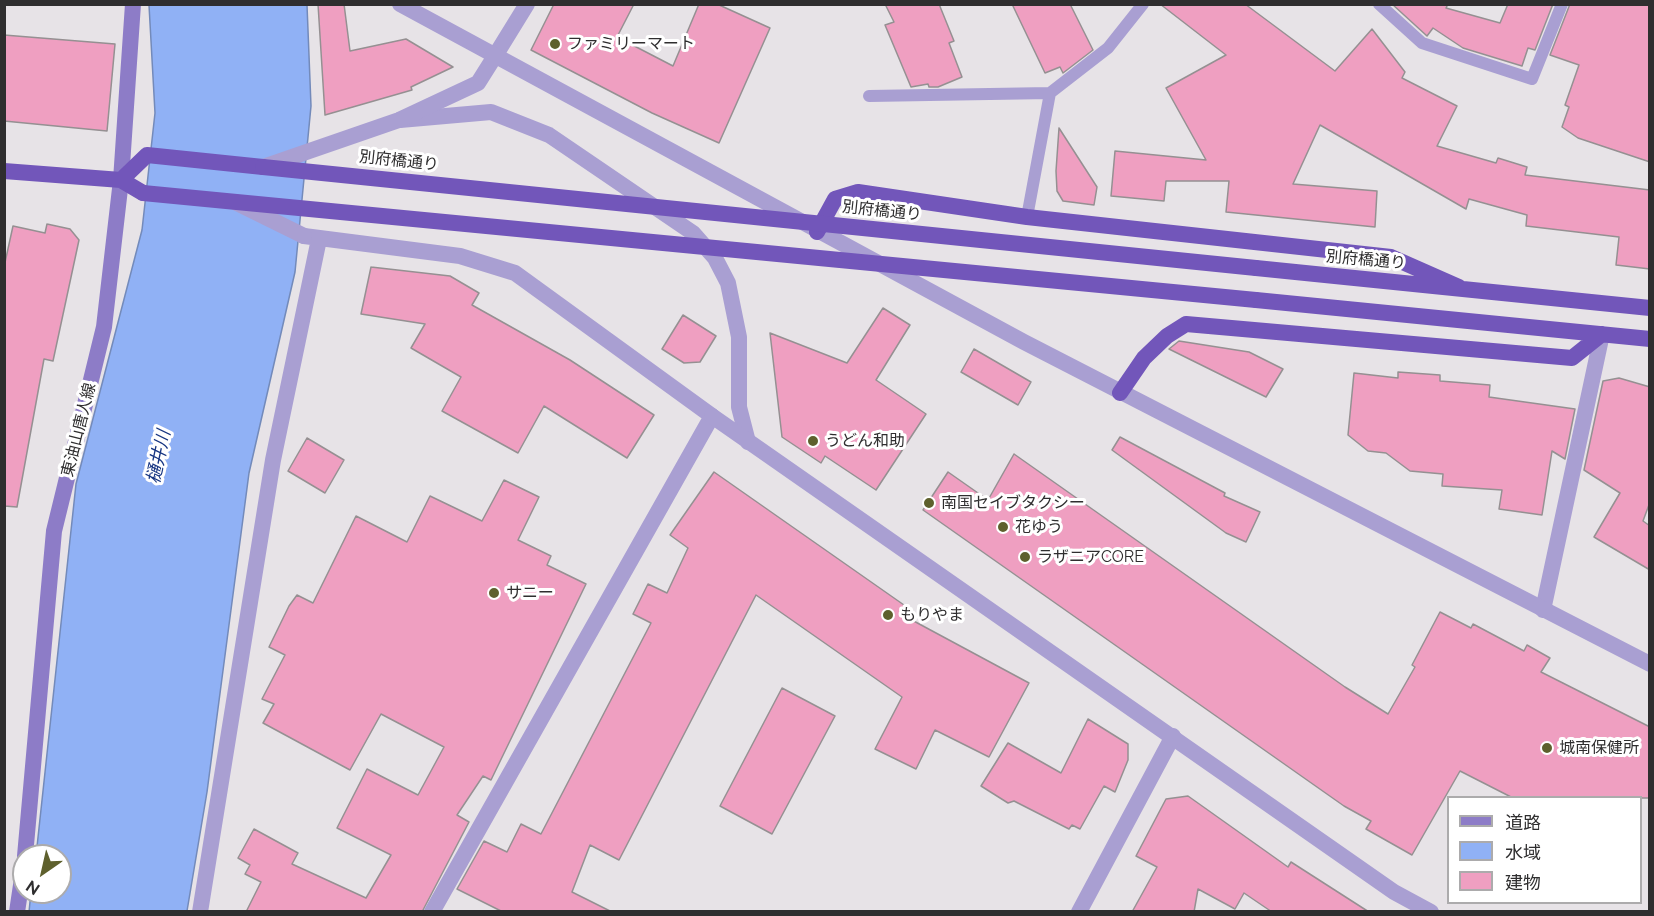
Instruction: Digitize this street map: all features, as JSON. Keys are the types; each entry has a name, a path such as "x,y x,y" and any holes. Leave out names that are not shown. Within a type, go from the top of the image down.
{"highway":[{"name":"別府橋通り","path":"121,180 147,155 1650,308"},
{"path":"4,171 121,180 144,193 1650,339"},
{"path":"817,232 836,199 858,192 1026,217 1391,257 1459,287"},
{"path":"1120,393 1144,358 1167,336 1186,324 1572,358 1602,334"}],"main road":[{"name":"東油山唐人線","path":"26,844 54,531 104,327 121,180 133,4"}],"street":[{"path":"400,4 817,232 1120,393 1650,664"},
{"path":"263,167 399,120 478,83 527,4"},
{"path":"399,120 491,112 549,135 693,233 715,258 728,283 740,337 739,407 748,442"},
{"path":"233,201 312,238 460,256 515,273 748,442 1394,892 1431,912"},
{"path":"200,912 273,460 312,238"},
{"path":"1543,610 1602,334"},
{"path":"432,912 712,416"},
{"path":"1079,912 1173,736"}],"lane":[{"path":"869,96 1050,93 1108,48 1143,4"},
{"path":"1379,4 1422,43 1532,79 1562,4"},
{"path":"1026,217 1050,93"}],"water":[{"name":"樋井川","path":"149,5 307,5 311,106 295,272 249,473 207,792 187,911 29,912 30,904 72,904 72,844 37,844 76,484 142,230 155,113"}],"building":[{"path":"318,4 344,4 350,51 406,39 453,67 411,87 412,90 325,115"},
{"path":"554,4 634,4 617,37 673,66 699,4 717,4 770,28 719,143 652,113 531,50"},
{"path":"885,4 939,4 954,41 949,43 962,77 938,87 929,87 928,84 911,87 885,25 894,22"},
{"path":"1012,4 1070,4 1093,50 1063,73 1060,67 1045,73"},
{"path":"1160,4 1245,4 1335,71 1372,29 1405,72 1402,78 1457,106 1437,146 1496,163 1498,158 1527,167 1525,175 1650,190 1650,269 1616,265 1619,237 1526,226 1527,215 1469,199 1466,209 1320,125 1293,184 1377,191 1375,227 1226,212 1229,181 1166,181 1164,201 1111,196 1115,151 1206,160 1166,88 1226,55"},
{"path":"1392,4 1448,4 1446,8 1500,23 1508,4 1553,4 1535,50 1528,48 1522,66 1463,48 1433,28 1427,36"},
{"path":"1570,4 1650,4 1650,162 1578,138 1562,127 1569,107 1565,105 1579,65 1550,55"},
{"path":"4,35 115,44 107,131 4,121"},
{"path":"1059,128 1097,187 1094,205 1063,201 1057,191"},
{"path":"47,224 70,229 79,240 53,361 44,359 17,507 4,506 4,267 13,226 45,233"},
{"path":"371,267 450,276 479,293 472,305 570,360 654,415 627,458 544,406 518,453 442,411 461,377 411,348 425,324 361,314"},
{"path":"883,308 910,325 876,380 926,414 876,490 825,456 821,463 782,437 770,333 847,363"},
{"path":"683,315 716,336 700,362 684,363 662,349"},
{"path":"1179,341 1249,352 1283,369 1266,397 1169,349"},
{"path":"974,349 1031,382 1018,405 961,372"},
{"path":"1398,372 1440,375 1440,381 1490,385 1489,397 1575,409 1565,459 1552,451 1542,515 1499,509 1502,490 1442,486 1443,474 1410,471 1386,453 1368,451 1348,435 1354,373 1398,378"},
{"path":"1619,378 1650,387 1650,502 1643,521 1650,526 1650,570 1594,537 1620,493 1584,470 1603,381"},
{"path":"1120,437 1225,493 1224,496 1260,512 1246,542 1226,533 1112,450"},
{"path":"307,438 344,460 325,493 288,471"},
{"path":"1014,454 1345,687 1388,714 1415,667 1412,665 1440,612 1471,628 1473,624 1524,651 1527,645 1550,658 1541,672 1650,727 1650,798 1642,798 1642,796 1509,796 1460,771 1412,855 1366,829 1371,821 1344,806 923,510 948,472 988,500"},
{"path":"714,472 914,612 910,619 1029,683 989,757 935,730 916,769 875,749 902,697 756,595 619,860 590,845 572,892 612,912 503,912 457,889 484,841 507,852 521,824 541,834 651,623 633,614 648,584 667,593 688,548 670,535"},
{"path":"504,480 539,497 518,540 551,556 547,565 586,584 491,780 483,776 457,815 469,822 422,912 246,912 261,882 245,874 250,865 238,858 254,829 298,853 292,864 366,898 391,855 337,828 367,769 418,795 444,747 381,714 350,770 263,723 274,704 262,699 285,655 269,647 289,606 297,595 313,603 356,516 407,542 430,496 482,521"},
{"path":"782,688 835,716 772,834 720,806"},
{"path":"1088,719 1128,744 1128,760 1115,792 1104,786 1080,829 1072,825 1069,829 1014,801 1008,803 981,786 1008,743 1061,773"},
{"path":"1188,796 1288,867 1291,862 1369,912 1272,912 1244,893 1235,909 1198,889 1194,912 1132,912 1157,867 1136,856 1166,799"}],"place":[{"name":"ファミリーマート","path":"555,44"},
{"name":"うどん和助","path":"813,441"},
{"name":"南国セイブタクシー","path":"929,503"},
{"name":"花ゆう","path":"1003,527"},
{"name":"ラザニアCORE","path":"1025,557"},
{"name":"サニー","path":"494,593"},
{"name":"もりやま","path":"888,615"},
{"name":"城南保健所","path":"1547,748"}]}
